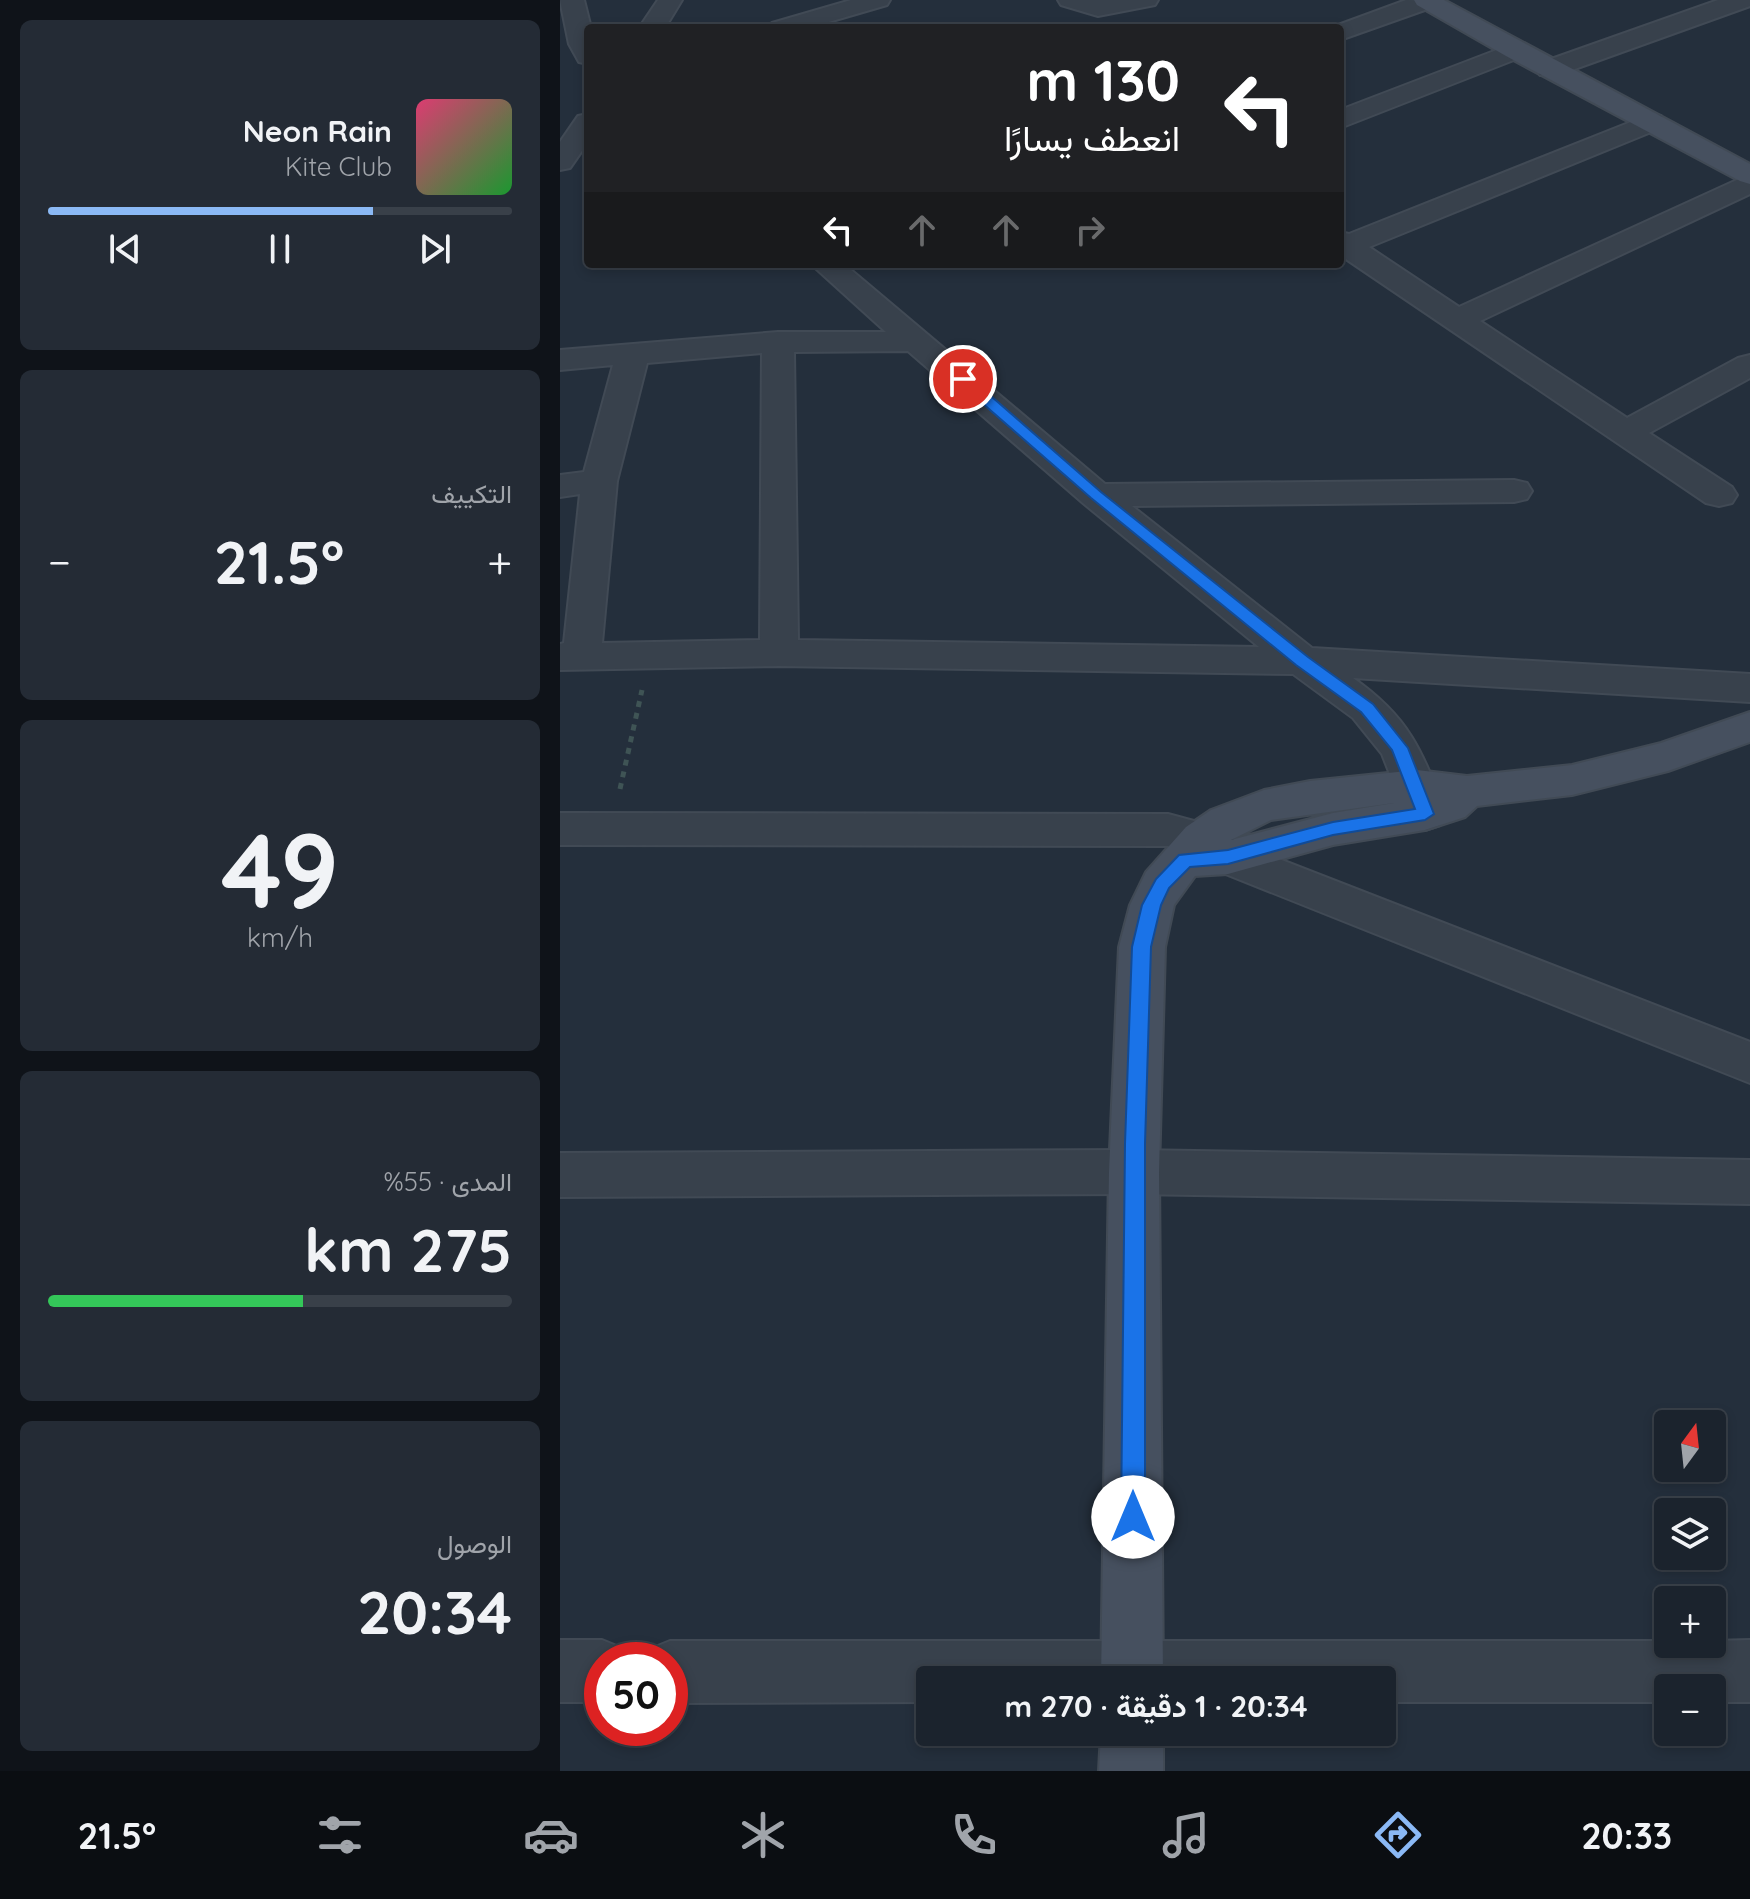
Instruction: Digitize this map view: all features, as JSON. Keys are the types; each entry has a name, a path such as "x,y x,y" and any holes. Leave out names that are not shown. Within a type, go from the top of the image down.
{"main road":[{"path":"1426,0 1515,51 1750,175"},
{"path":"1132,1666 1134,1172 1142,947 1152,905 1162,884 1205,852 1333,829 1421,799 1450,806 1467,792 1572,780 1668,756 1750,727"},
{"path":"1131,1746 1131,1771"}],"street":[{"path":"572,0 584,48"},
{"path":"655,24 670,0"},
{"path":"795,24 878,0"},
{"path":"1070,0 1098,9 1146,0"},
{"path":"1344,31 1426,0"},
{"path":"1549,69 1742,0"},
{"path":"1344,118 1515,51"},
{"path":"1344,244 1651,122"},
{"path":"560,162 584,128"},
{"path":"1458,319 1750,183"},
{"path":"1344,245 1719,495"},
{"path":"831,268 1096,495 1302,661 1367,708 1400,748 1421,799"},
{"path":"560,360 778,342 919,341"},
{"path":"778,342 779,653"},
{"path":"633,353 599,481 571,656 779,653 1302,661 1750,688"},
{"path":"1625,432 1750,365"},
{"path":"560,486 599,481"},
{"path":"1096,495 1514,491"},
{"path":"560,829 1131,827 1168,830 1205,852 1750,1063"},
{"path":"560,1175 1134,1172 1750,1182"},
{"path":"560,1671 584,1671"},
{"path":"1396,1685 1750,1671"},
{"path":"688,1673 916,1684"}],"path":[{"path":"611,829 650,653"}],"route":[{"path":"963,379 1096,495 1183,562 1302,661 1327,676 1367,708 1400,748 1417,785 1425,814 1333,829 1228,857 1185,860 1162,884 1152,905 1142,947 1134,1172 1133,1517"}]}
